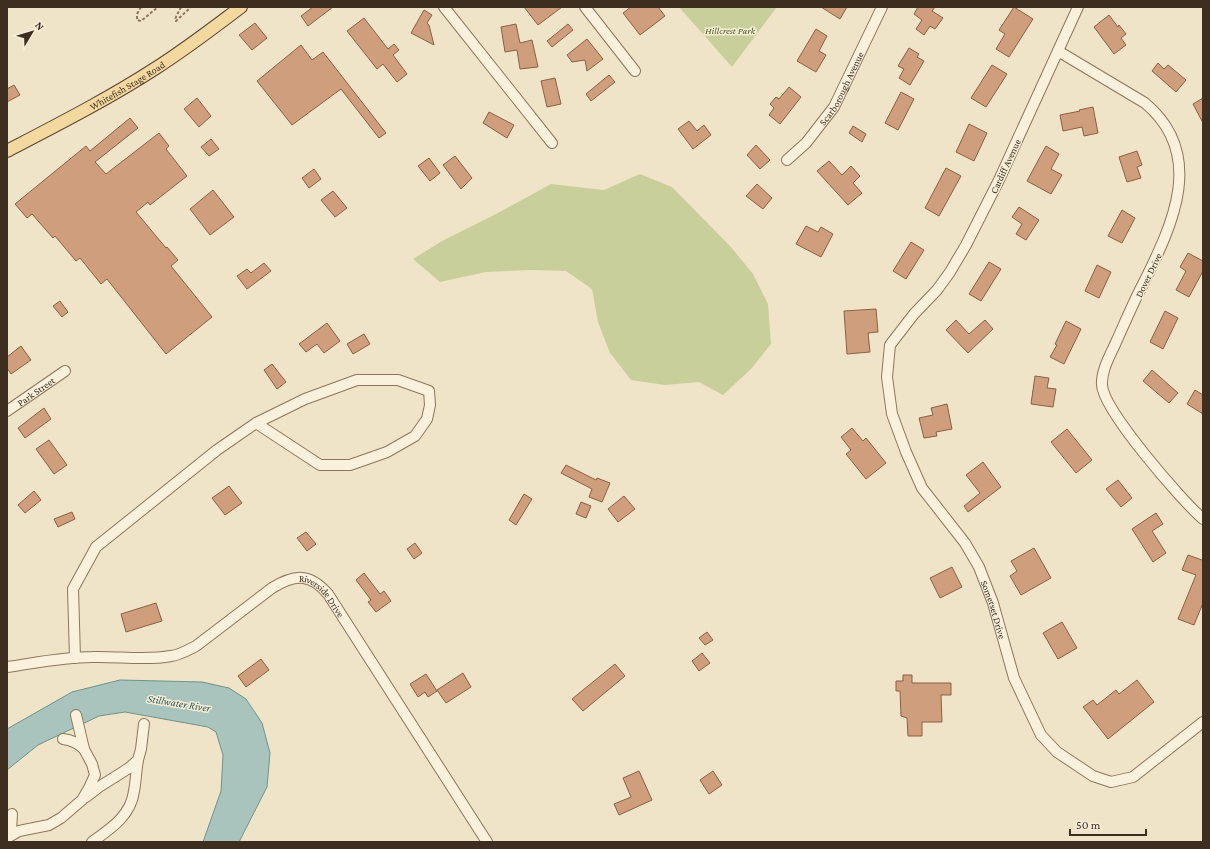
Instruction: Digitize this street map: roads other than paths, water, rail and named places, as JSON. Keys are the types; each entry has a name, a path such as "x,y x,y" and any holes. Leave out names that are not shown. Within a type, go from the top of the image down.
{"main road":[{"name":"Whitefish Stage Road","path":"7,151 112,95 156,68 241,7"}],"street":[{"path":"444,7 552,143"},
{"path":"585,7 635,71"},
{"name":"Scarborough Avenue","path":"787,160 806,143 834,107 882,7"},
{"name":"Cardiff Avenue","path":"914,314 937,290 966,245 999,180 1078,7"},
{"name":"Dover Drive","path":"1058,51 1145,103 1167,126 1175,145 1178,156 1180,177 1176,208 1173,218 1161,248 1137,296 1108,362 1102,377 1102,386 1108,404 1118,420 1180,496 1203,519"},
{"name":"Somerset Drive","path":"914,314 890,345 887,377 892,414 906,452 922,488 965,543 979,567 993,603 1014,678 1041,735 1057,752 1093,776 1111,782 1132,777 1203,722"},
{"name":"Park Street","path":"7,411 65,372"},
{"path":"76,658 73,589 96,547 218,450 256,423 305,399 358,380 398,380 429,390 430,405 427,418 415,436 388,452 350,465 320,465 256,423"},
{"name":"Riverside Drive","path":"7,668 76,658 159,658 172,656 196,646 282,582 292,578 313,580 328,594 488,842"},
{"path":"76,715 84,749 92,764 95,775 90,788 82,800"},
{"path":"92,842 122,818 130,805 134,793 144,724"},
{"path":"63,739 70,740 84,749"},
{"path":"7,837 19,831 49,825 138,760"},
{"path":"92,764 102,775 115,776"},
{"path":"7,837 11,831 12,814"}],"water":[{"name":"Stillwater River","path":"120,680 202,682 229,688 246,699 262,723 270,753 267,787 239,842 203,842 221,791 223,755 216,732 208,727 125,712 99,716 38,745 7,770 7,729 72,692"}],"park label":[{"name":"Hillcrest Park","path":"730,30"}]}
